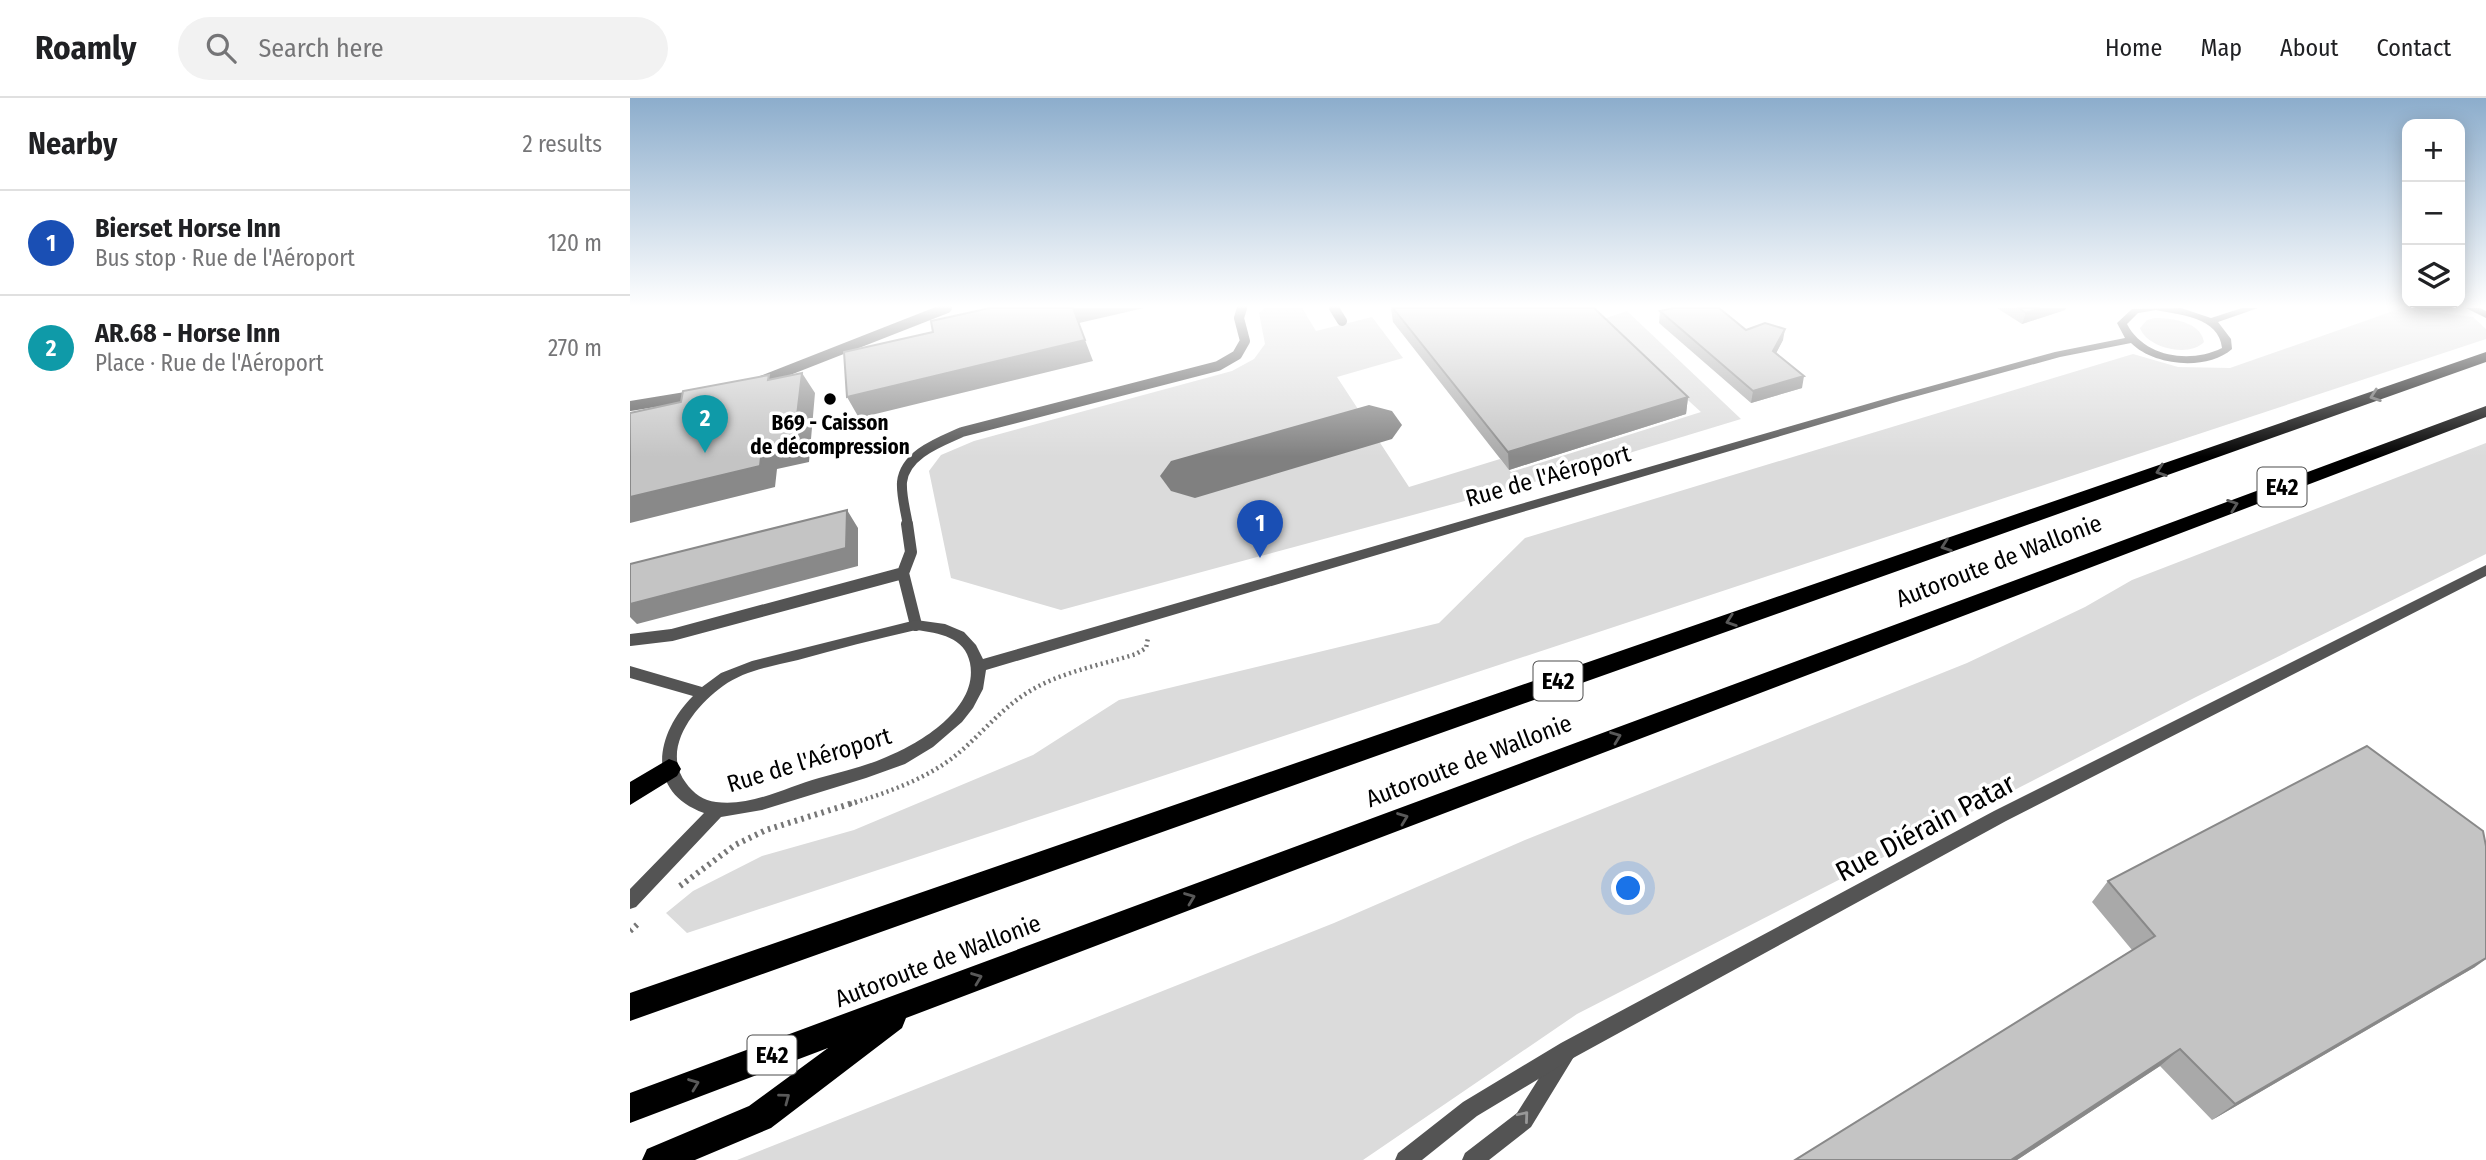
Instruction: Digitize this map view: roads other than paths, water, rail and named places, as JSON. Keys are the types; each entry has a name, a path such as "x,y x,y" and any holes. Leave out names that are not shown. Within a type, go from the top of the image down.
{"highway":[{"name":"Autoroute de Wallonie","path":"630,1007 2484,358"},
{"name":"Autoroute de Wallonie","path":"630,1108 2486,411"},
{"path":"630,795 669,769"},
{"path":"658,1160 760,1117 913,1002"}],"street":[{"name":"Rue de l'Aéroport","path":"669,769 677,787 693,801 717,810 774,798 898,760 923,746 968,706 977,687 979,666 1925,390 2046,358"},
{"path":"2180,358 2204,360 2213,358"},
{"name":"Rue Diérain Patar","path":"1405,1160 1470,1109 1568,1050 2000,816 2486,570"},
{"path":"669,769 668,747 679,725 704,693 739,671 916,625 948,629 963,636 979,666"},
{"path":"630,672 704,693"},
{"path":"630,901 717,810"},
{"path":"1472,1160 1524,1119 1568,1050"}],"lane":[{"path":"752,383 775,378 825,358"},
{"path":"916,625 903,573 911,552 902,482 908,465 930,446 962,432 1218,366 1233,358"},
{"path":"630,406 644,407 705,393"},
{"path":"630,640 671,635 903,573"}],"place":[{"name":"B69 - Caisson de décompression","path":"830,399"},
{"name":"AR.68 - Horse Inn","path":"705,453"},
{"name":"Bierset Horse Inn","path":"1260,558"}]}
